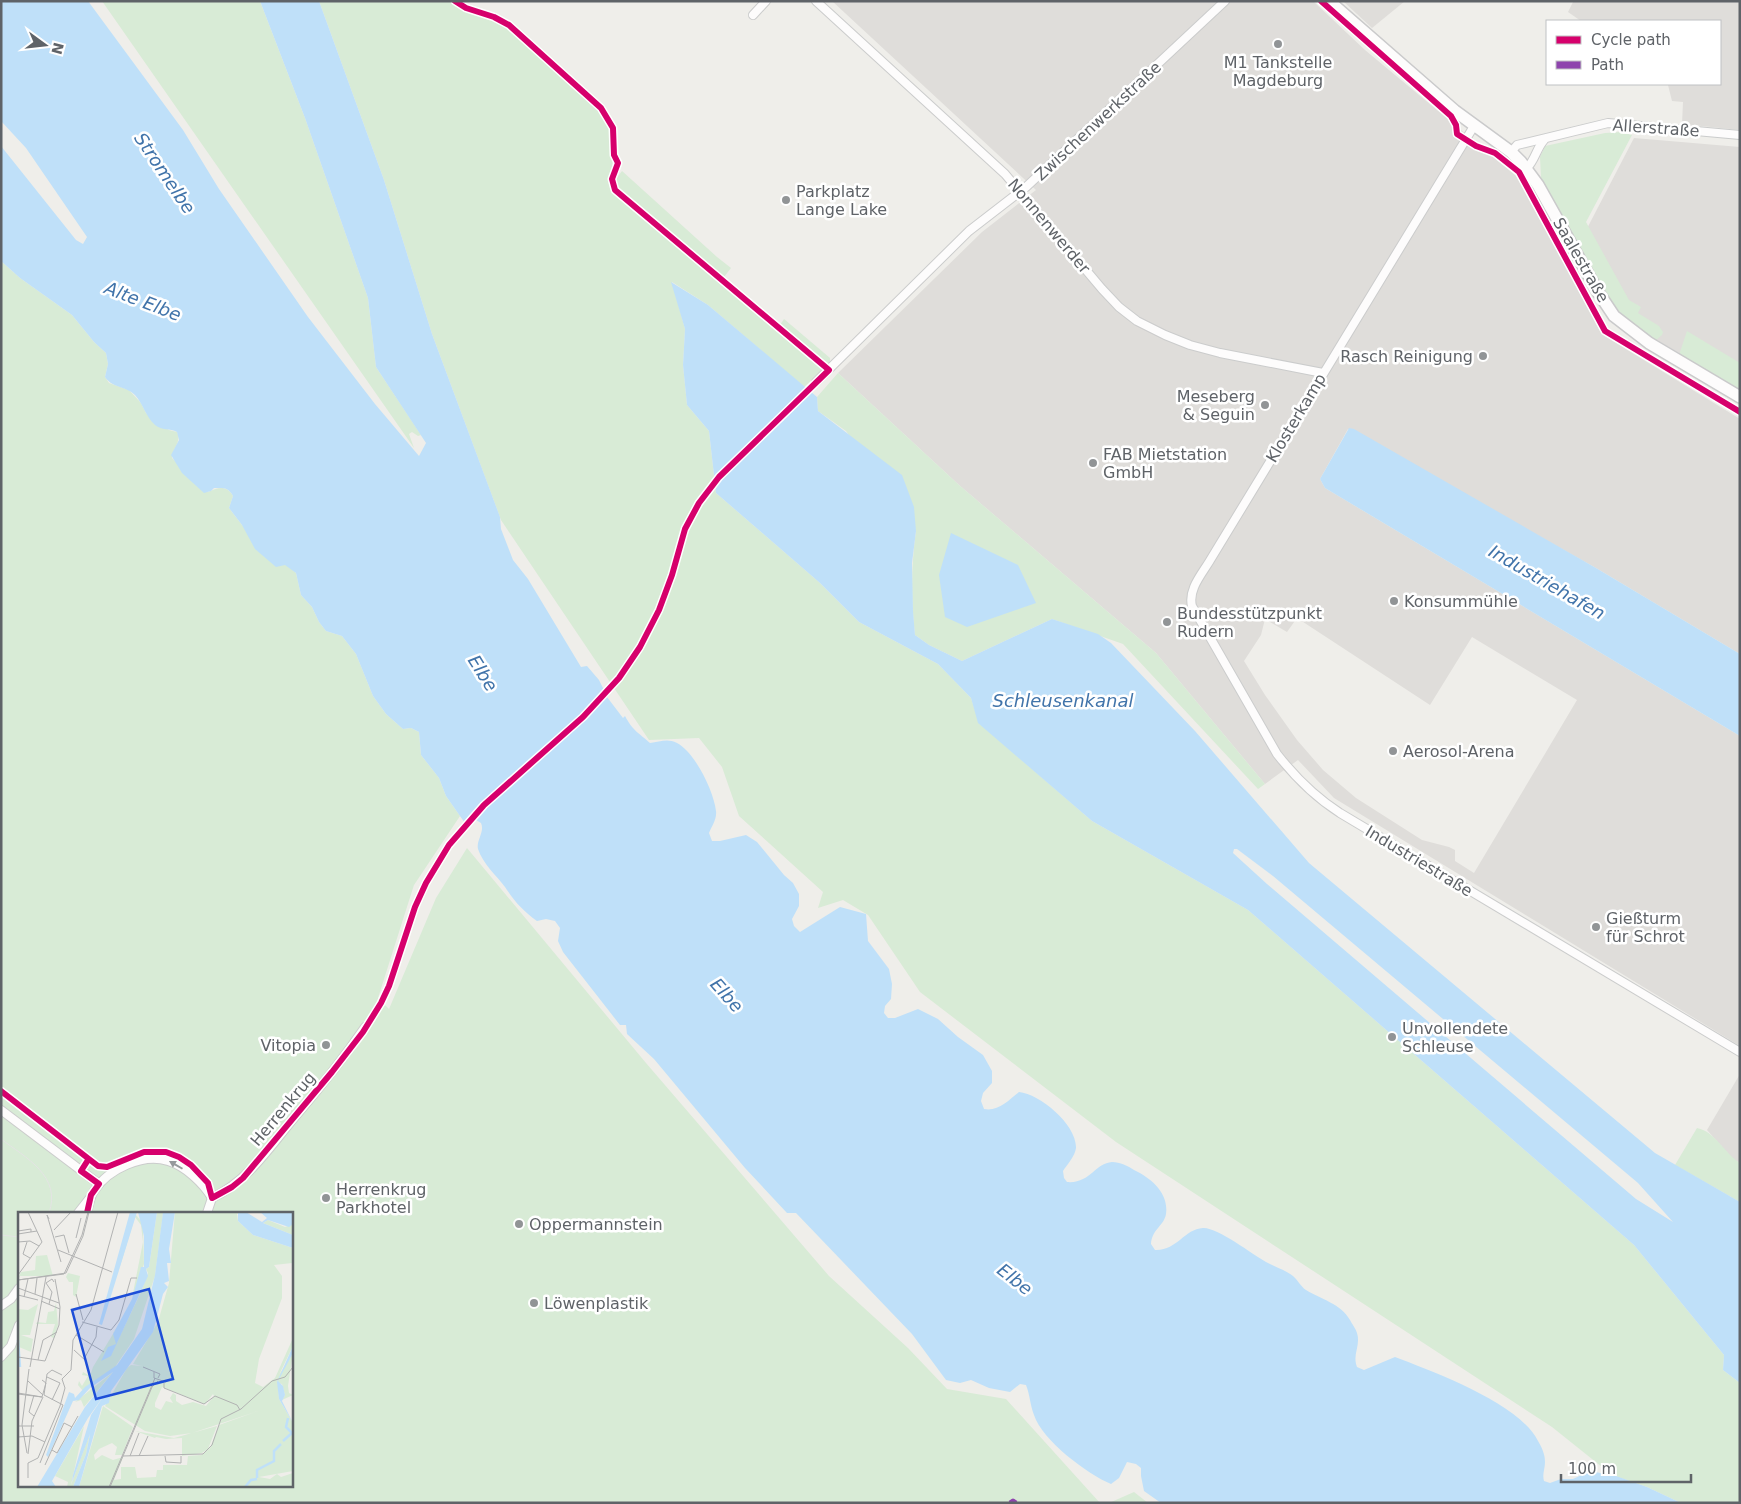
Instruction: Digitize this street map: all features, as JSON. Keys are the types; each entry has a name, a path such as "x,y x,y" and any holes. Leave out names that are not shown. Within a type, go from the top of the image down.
{"main road":[{"name":"Saalestraße","path":"1329,1 1474,126 1511,152 1538,185 1598,292 1614,316 1649,343 1740,397"}],"street":[{"path":"752,15 766,1"},
{"name":"Nonnenwerder","path":"816,1 1000,168 1108,295 1137,321 1190,345 1220,353 1323,373"},
{"name":"Zwischenwerkstraße","path":"816,382 969,231 1021,192 1225,1"},
{"name":"Allerstraße","path":"1511,152 1517,145 1608,124 1740,135"},
{"name":"Klosterkamp","path":"1196,584 1474,126"},
{"path":"1526,169 1531,165 1536,151 1544,140"},
{"name":"Industriestraße","path":"1196,584 1191,599 1197,617 1277,754 1318,798 1740,1052"},
{"name":"Herrenkrug","path":"212,1198 232,1186 248,1173 366,1028"},
{"path":"1,1110 99,1184"},
{"path":"79,1212 99,1184 113,1173 142,1160 161,1159 183,1169 204,1187 212,1198 207,1212"},
{"path":"87,1212 91,1196"},
{"path":"1,1306 11,1299 18,1289"},
{"path":"1,1357 12,1346 18,1328"}],"shaded area":[{"path":"832,1 1313,1 1365,50 1521,180 1603,335 1740,419 1740,654 1596,568 1348,429 1320,479 1325,488 1740,736 1740,1046 1334,798 1298,760 1265,784 1156,653 959,485 838,373 982,232 1036,190","holes":["1297,618 1430,705 1472,637 1577,700 1474,873 1455,861 1455,850 1422,840 1356,798 1323,770 1297,740 1265,695 1244,661 1261,635 1265,619 1287,632"]},
{"path":"1343,1 1405,1 1372,28"},
{"path":"1740,1 1740,130 1682,124 1683,102 1672,101 1668,85 1721,85 1721,20 1580,20 1568,12 1573,2"},
{"path":"1634,138 1740,147 1740,389 1654,338 1580,242"},
{"path":"1740,1074 1740,1163 1733,1159 1707,1130"}],"green space":[{"path":"102,1 260,1 305,118 368,298 376,367 421,435 418,436 412,432 409,434 414,448"},
{"path":"319,1 452,1 466,10 496,20 512,29 599,108 612,132 613,192 824,369 804,387 708,305 672,282 685,329 683,365 687,405 709,431 716,493 820,583 859,622 938,664 971,698 979,723 1092,821 1248,910 1634,1245 1724,1355 1723,1370 1740,1383 1740,1503 1681,1503 1647,1487 1612,1475 1552,1427 1116,1142 920,992 868,915 843,900 818,908 823,892 739,816 722,767 699,738 649,740 501,520 432,334 384,180"},
{"path":"1621,132 1632,135 1586,222 1629,300 1641,307 1638,313 1659,326 1663,332 1655,341 1626,320 1605,293 1541,178 1540,157 1545,146 1605,133"},
{"path":"622,171 731,268 724,277 617,187 616,179"},
{"path":"1,261 20,278 72,315 94,342 106,353 108,364 105,377 109,383 129,390 141,403 146,413 169,430 177,432 178,442 173,451 172,458 208,492 222,488 231,492 233,496 229,508 242,525 296,573 301,595 312,607 319,622 326,631 342,636 356,654 373,696 386,714 403,729 411,728 419,732 421,755 439,778 446,796 460,816 414,885 378,998 389,1009 436,898 467,848 646,1063 829,1276 908,1348 947,1389 1006,1399 1100,1503 1,1503"},
{"path":"784,319 830,358 830,363 827,365 780,325"},
{"path":"1687,331 1740,363 1740,392 1679,355"},
{"path":"838,373 959,485 1156,653 1265,784 1258,789 1123,644 1052,619 962,661 929,645 915,635 912,583 916,531 846,431 818,411 817,397"},
{"path":"1697,1128 1704,1130 1715,1138 1740,1163 1740,1202 1675,1165"},
{"path":"1134,1492 1148,1503 1109,1503"}],"water":[{"path":"1,1 88,1 183,130 219,189 308,317 375,404 419,456 426,443 376,367 368,298 305,118 260,1 319,1 384,180 432,334 500,517 501,529 513,560 528,579 581,667 587,666 599,680 606,694 609,695 607,697 623,718 625,716 634,728 650,743 667,741 677,743 697,763 712,794 716,811 716,817 709,833 712,841 746,835 757,842 793,883 799,894 799,906 792,919 794,926 800,932 840,907 866,914 868,941 889,969 892,984 891,999 885,1006 884,1013 888,1018 895,1018 918,1009 938,1019 958,1037 983,1055 992,1071 992,1083 983,1093 981,1101 984,1109 999,1107 1019,1092 1037,1098 1056,1112 1075,1139 1076,1148 1073,1157 1063,1171 1067,1182 1081,1180 1106,1163 1112,1162 1127,1166 1147,1177 1162,1193 1166,1206 1165,1218 1152,1239 1151,1244 1155,1250 1175,1244 1196,1229 1203,1228 1217,1232 1266,1262 1290,1274 1306,1290 1330,1302 1346,1314 1357,1333 1358,1342 1355,1358 1357,1367 1364,1370 1395,1357 1474,1390 1513,1414 1528,1427 1542,1449 1545,1459 1544,1481 1550,1483 1561,1479 1573,1479 1590,1471 1616,1476 1647,1487 1681,1503 1161,1503 1144,1491 1141,1468 1136,1464 1127,1462 1119,1478 1111,1484 1090,1473 1066,1455 1039,1425 1026,1385 1020,1384 1010,1392 989,1388 971,1380 960,1383 946,1380 912,1334 796,1213 787,1213 745,1168 654,1059 627,1034 626,1025 620,1025 563,952 558,941 560,928 555,921 546,919 537,921 515,901 480,854 478,846 482,830 481,823 476,820 467,826 446,796 439,778 421,755 419,732 411,728 403,729 386,714 373,696 356,654 342,636 326,631 319,622 312,607 301,595 296,573 285,565 276,567 255,549 242,525 229,508 233,496 231,493 225,489 214,488 204,493 182,473 171,455 179,440 177,432 155,425 135,395 108,381 105,377 108,364 106,353 94,342 72,315 20,278 1,261 1,146 76,240 83,244 87,237 26,148 1,121"},
{"name":"Schleusenkanal","path":"671,282 708,305 817,397 818,411 902,475 914,507 916,531 912,563 915,635 929,645 962,661 1052,619 1098,634 1111,643 1195,731 1309,863 1655,1153 1740,1202 1740,1383 1723,1370 1724,1355 1634,1245 1248,910 1092,821 978,723 971,698 938,664 859,622 820,583 716,493 709,431 687,405 683,365 685,329","holes":["1234,849 1237,849 1273,876 1638,1183 1673,1222 1636,1199 1267,884 1233,853"]},
{"name":"Industriehafen","path":"1349,428 1354,429 1596,568 1740,654 1740,736 1325,488 1320,479"},
{"path":"951,533 1018,565 1036,603 967,627 945,617 939,575"}],"tram line":[{"path":"1,1139 31,1161 46,1178 51,1188 52,1200 49,1212"},
{"path":"1,1235 18,1237"}],"marked path":[{"path":"1010,1503 1013,1501 1016,1503"}],"cycle path":[{"path":"1,1091 98,1166 107,1167 144,1152 166,1152 179,1157 191,1165 208,1183 212,1198 232,1187 243,1178 332,1072 363,1032 381,1003 389,986 415,907 426,883 449,845 484,805 583,717 619,678 640,647 659,610 672,575 685,529 699,503 719,477 829,370 615,190 612,179 618,163 614,155 613,128 601,108 509,25 494,17 466,8 455,1"},
{"path":"1321,1 1451,116 1456,125 1457,134 1476,146 1495,153 1519,172 1605,331 1740,412"},
{"path":"87,1212 91,1195 99,1184 81,1171 88,1160"}],"place":[{"name":"M1 Tankstelle Magdeburg","path":"1278,44"},
{"name":"Parkplatz Lange Lake","path":"786,200"},
{"name":"Rasch Reinigung","path":"1483,356"},
{"name":"Meseberg & Seguin","path":"1265,405"},
{"name":"FAB Mietstation GmbH","path":"1093,463"},
{"name":"Konsummühle","path":"1394,601"},
{"name":"Bundesstützpunkt Rudern","path":"1167,622"},
{"name":"Aerosol-Arena","path":"1393,751"},
{"name":"Gießturm für Schrot","path":"1596,927"},
{"name":"Unvollendete Schleuse","path":"1392,1037"},
{"name":"Vitopia","path":"326,1045"},
{"name":"Herrenkrug Parkhotel","path":"326,1198"},
{"name":"Oppermannstein","path":"519,1224"},
{"name":"Löwenplastik","path":"534,1303"}],"water label":[{"name":"Stromelbe","path":"165,173"},
{"name":"Alte Elbe","path":"143,301"},
{"name":"Elbe","path":"483,673"},
{"name":"Elbe","path":"727,995"},
{"name":"Elbe","path":"1015,1279"}]}
